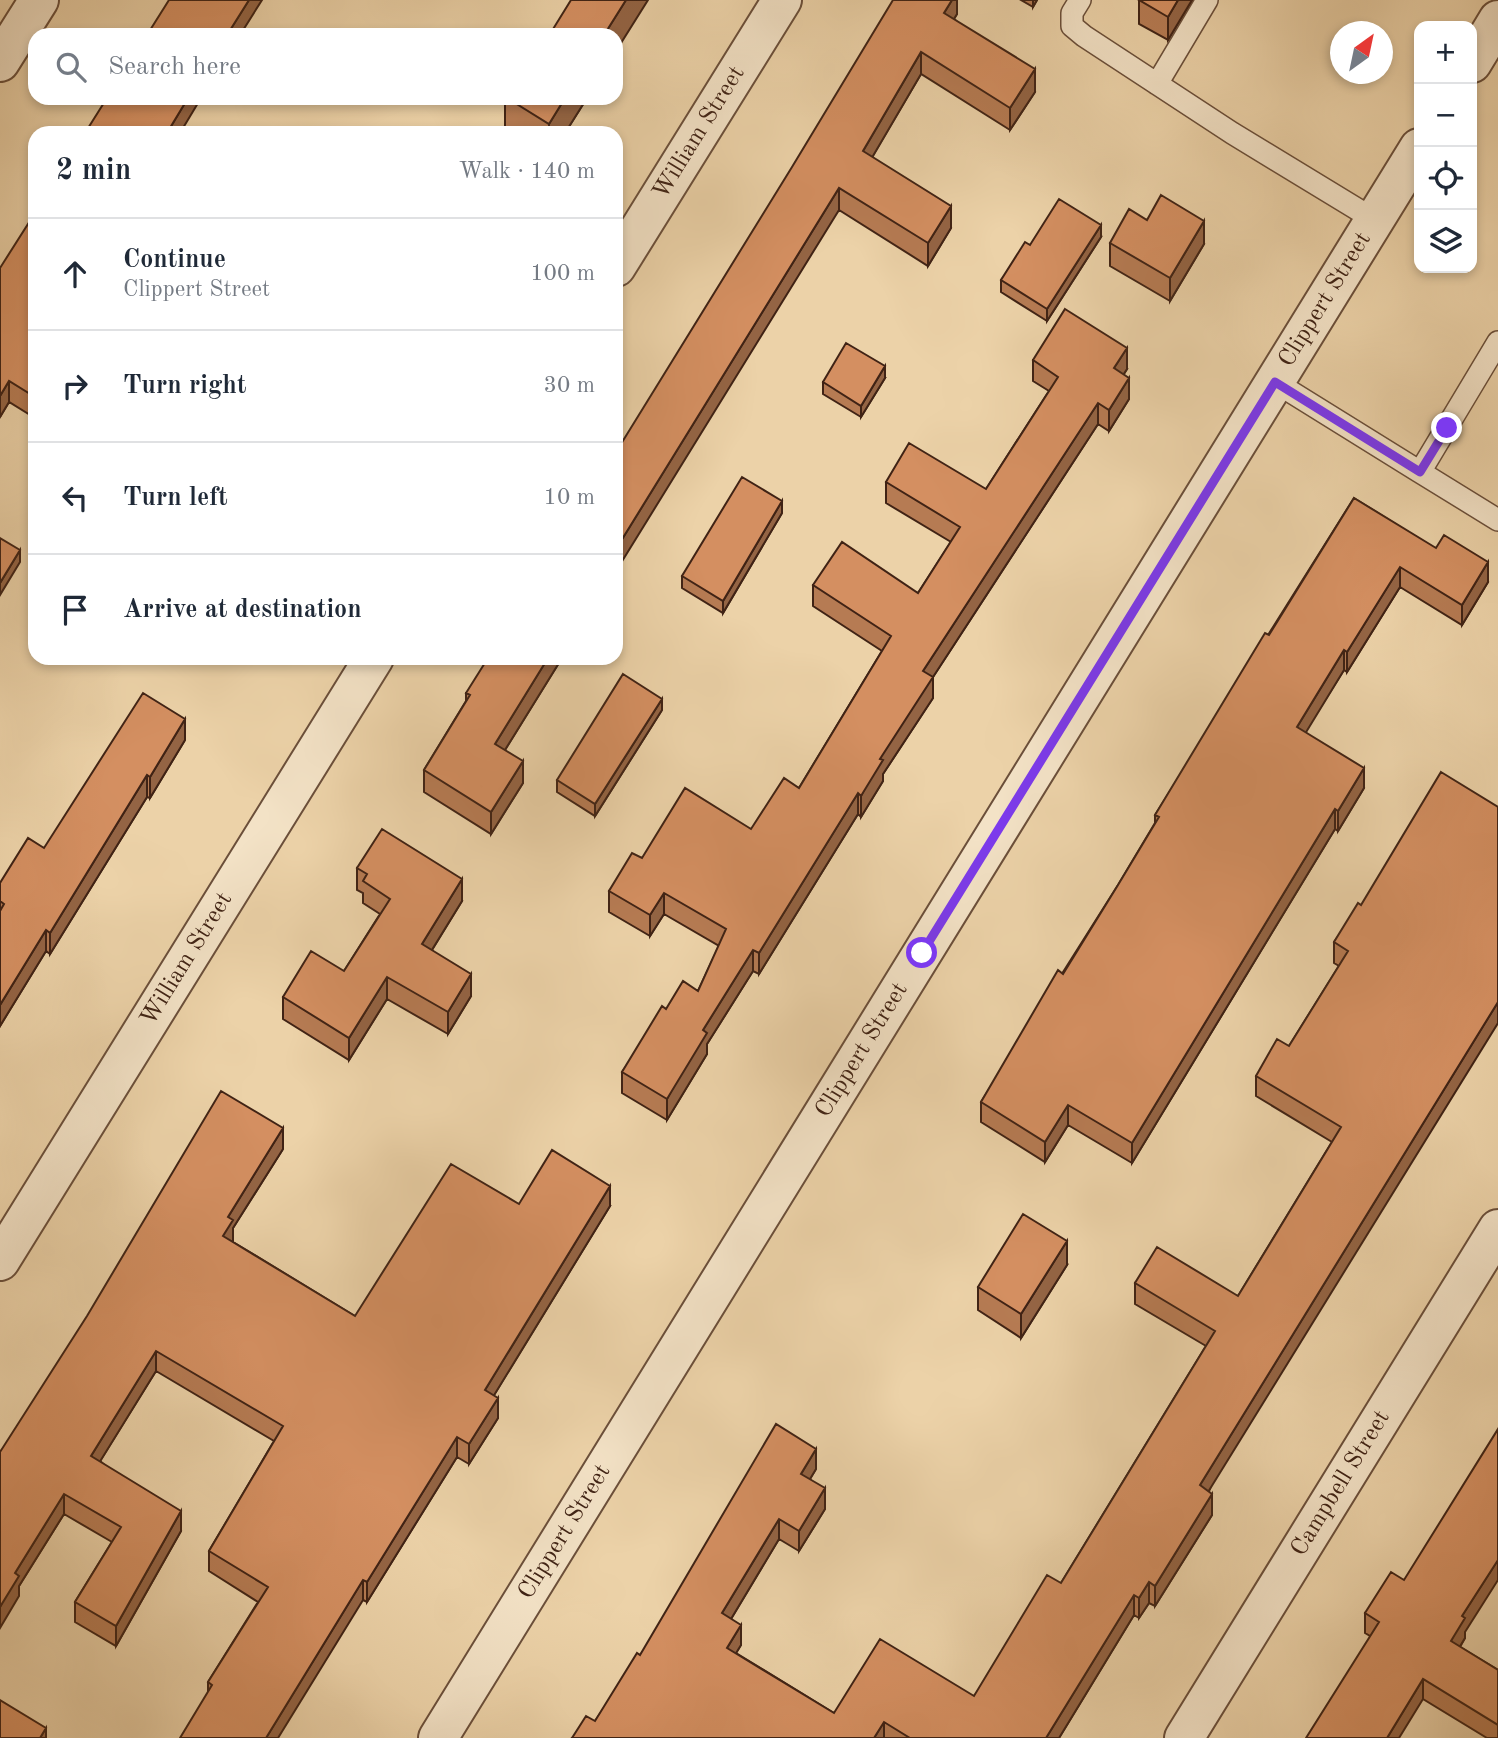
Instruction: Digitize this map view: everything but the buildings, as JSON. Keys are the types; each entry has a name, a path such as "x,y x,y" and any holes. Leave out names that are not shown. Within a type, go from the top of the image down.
{"street":[{"path":"0,62 39,0"},
{"name":"William Street","path":"623,256 782,0"},
{"path":"1477,55 1498,20"},
{"name":"Clippert Street","path":"438,1738 1414,156"},
{"name":"William Street","path":"0,1261 370,665"},
{"name":"Campbell Street","path":"1184,1738 1498,1229"}],"lane":[{"path":"1080,0 1072,13 1072,26 1374,220"},
{"path":"1157,83 1207,0"},
{"path":"1420,472 1498,342"},
{"path":"1275,382 1498,520"}],"route":[{"path":"922,953 1275,382 1420,472 1447,428"}]}
